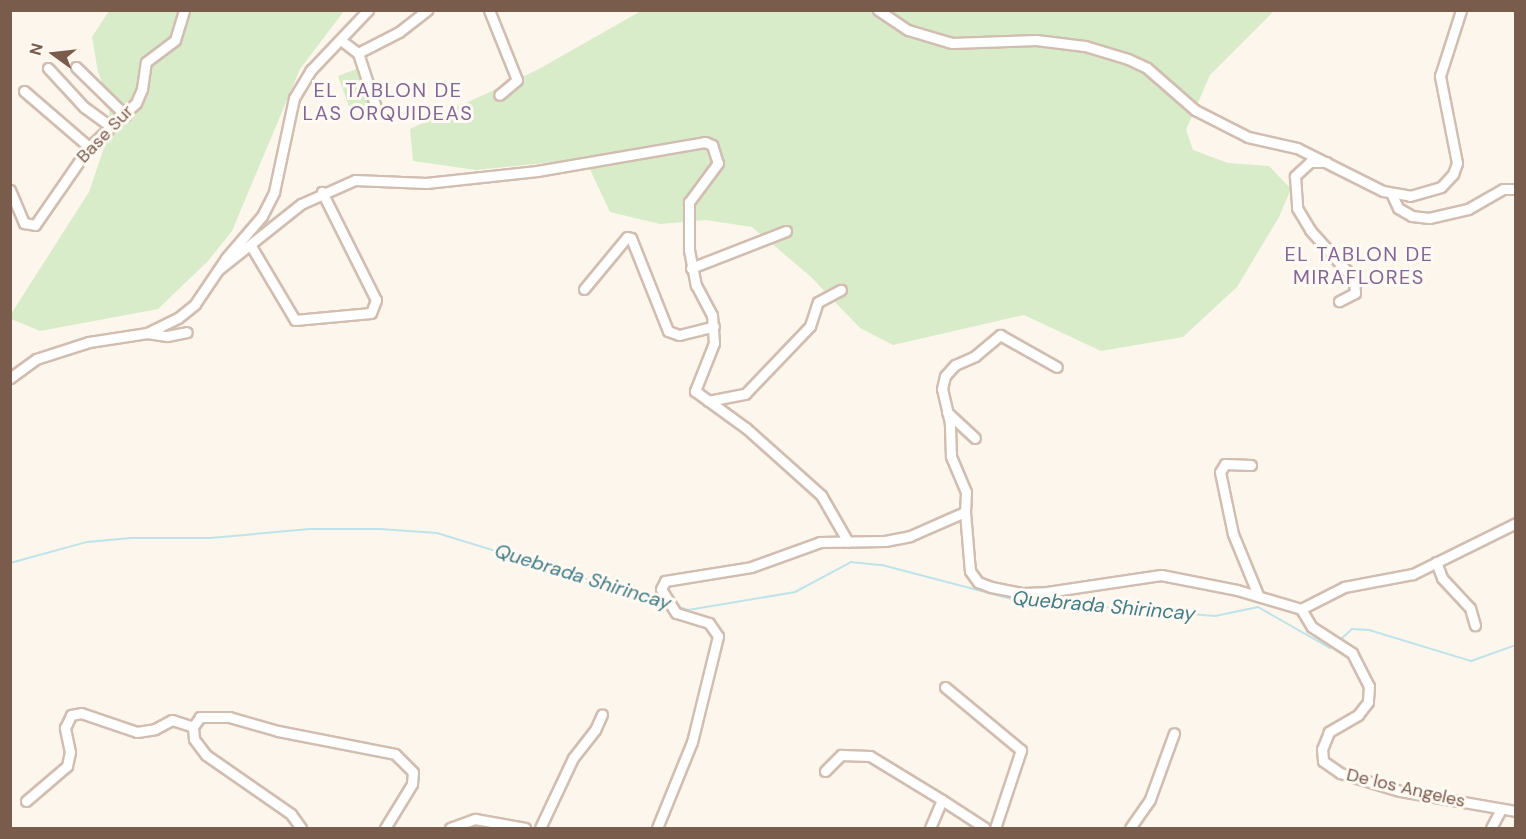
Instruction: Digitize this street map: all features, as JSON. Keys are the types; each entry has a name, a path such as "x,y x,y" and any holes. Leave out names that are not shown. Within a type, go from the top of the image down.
{"street":[{"name":"Base Sur","path":"10,190 24,223 30,225 39,219 88,147 125,115 142,90 146,62 176,40 184,10"},
{"path":"10,378 36,359 89,342 147,333 178,318 195,304 218,270 262,216 274,192 294,98 311,70 342,41 368,10"},
{"path":"358,53 399,32 427,10"},
{"path":"489,10 517,80 499,95"},
{"path":"878,10 908,30 952,43 1036,40 1085,46 1119,57 1147,68 1195,110 1248,137 1297,148 1331,162 1392,195 1426,194 1453,174 1458,154 1440,76 1461,10"},
{"path":"342,41 358,53 378,114"},
{"path":"76,67 125,115"},
{"path":"48,68 84,107 110,126"},
{"path":"24,92 88,147"},
{"path":"218,270 301,204 322,192 355,180 448,181 537,171 705,142 712,145 718,163 689,202 691,268 714,326 714,343 694,386 695,391 746,428 820,495 848,542"},
{"path":"1331,162 1302,166 1295,176 1295,187 1299,215 1354,279 1355,293 1339,301"},
{"path":"1392,195 1398,208 1412,216 1429,218 1468,209 1503,189 1515,189"},
{"path":"251,246 295,320 371,313 376,310 376,300 322,192"},
{"path":"691,268 786,231"},
{"path":"584,289 627,237 631,238 668,331 679,335 714,326"},
{"path":"708,401 745,394 810,326 818,302 841,290"},
{"path":"147,333 166,336 187,332"},
{"path":"1057,367 1008,338 995,337 945,376 942,390 947,412 952,466 966,492 965,512 970,571 978,582 991,587 1022,593 1047,592 1161,575 1258,596 1301,609 1344,586 1413,574 1515,523"},
{"path":"947,412 975,438"},
{"path":"1251,465 1226,464 1220,472 1233,534 1258,596"},
{"path":"657,828 692,742 718,636 709,623 684,619 668,606 662,589 665,581 752,567 811,544 910,536 965,512"},
{"path":"1436,562 1448,585 1470,608 1475,625"},
{"name":"De los Angeles","path":"1301,609 1306,621 1321,634 1352,653 1369,686 1368,702 1358,715 1329,732 1322,749 1323,761 1340,773 1400,791 1515,811"},
{"path":"945,687 1021,750 995,828"},
{"path":"26,801 67,766 70,752 65,728 71,715 81,713 137,732 155,729 172,720 193,727"},
{"path":"540,828 573,758 595,730 602,714"},
{"path":"301,828 291,814 217,765 194,739 193,727 200,717 229,717 272,730 395,754 412,772 412,784 385,828"},
{"path":"1130,828 1150,799 1174,733"},
{"path":"825,771 841,755 870,756 985,828"},
{"path":"930,828 942,800"},
{"path":"1491,828 1501,809"},
{"path":"450,828 475,819 525,828"}],"green space":[{"path":"109,11 344,11 300,69 232,231 208,261 158,309 40,331 11,319 11,314 89,192 107,139 110,103 98,72 92,37"},
{"path":"641,11 1274,11 1210,75 1186,130 1193,150 1228,163 1269,166 1291,189 1279,217 1237,287 1183,337 1101,351 1024,315 893,345 860,328 810,276 752,227 706,220 660,224 610,212 587,163 563,161 476,170 413,161 410,129 537,70"},
{"path":"359,68 372,104 351,112 338,76"}],"waterway":[{"name":"Quebrada Shirincay","path":"10,563 87,542 131,538 210,538 310,529 380,529 437,533 665,603"},
{"name":"Quebrada Shirincay","path":"676,606 688,610 795,592 851,562 882,565 1015,600 1215,616 1258,607 1330,648 1335,645"},
{"name":"Quebrada Shirincay","path":"1339,641 1352,629 1369,630 1471,661 1516,645"}],"district":[{"name":"EL TABLON DE LAS ORQUIDEAS","path":"388,102"},
{"name":"EL TABLON DE MIRAFLORES","path":"1359,266"}]}
